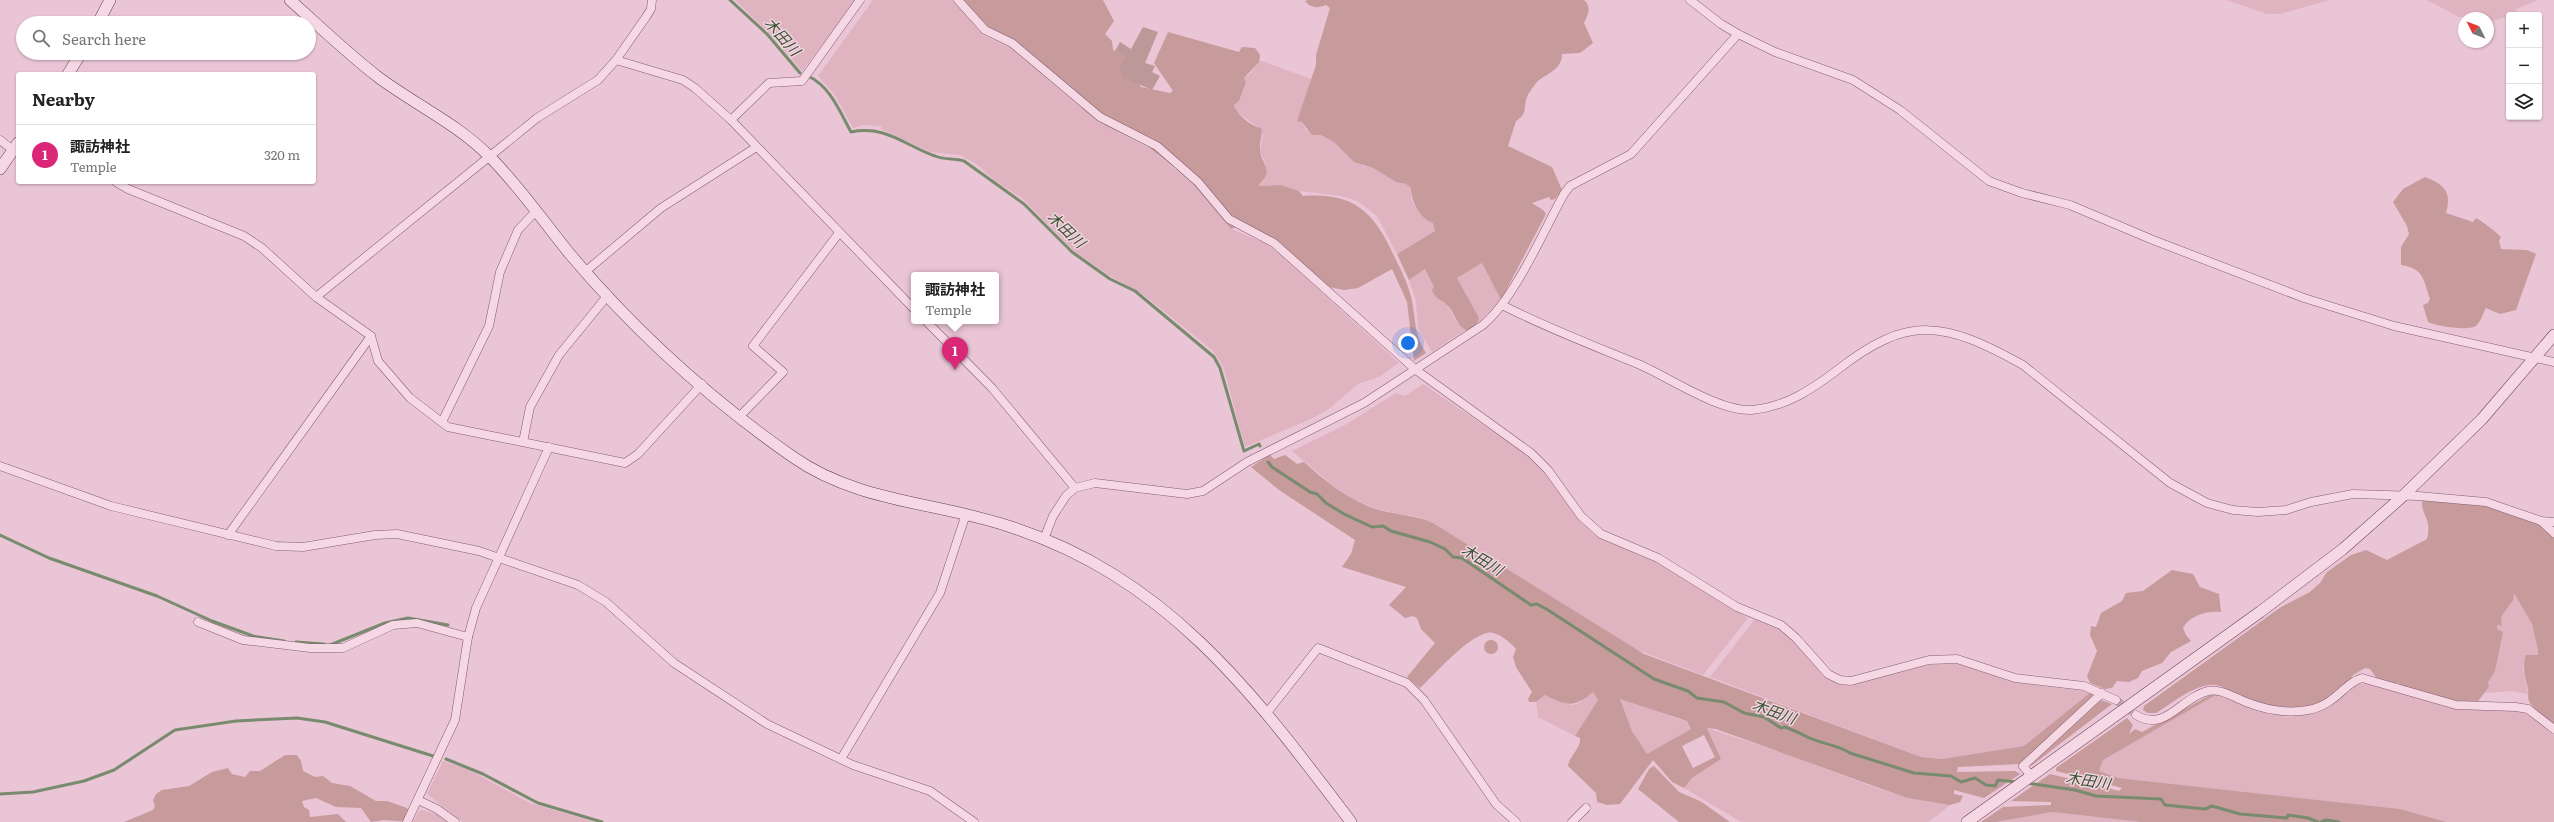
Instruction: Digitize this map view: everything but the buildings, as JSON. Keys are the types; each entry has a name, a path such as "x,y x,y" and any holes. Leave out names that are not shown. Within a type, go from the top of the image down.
{"street":[{"path":"102,16 110,0"},
{"path":"290,0 308,16"},
{"path":"316,297 363,257 537,118 598,80 616,60 651,9 652,0"},
{"path":"731,120 769,83 802,81 860,0"},
{"path":"958,0 985,30 1012,42 1100,116 1157,146 1198,182 1228,219 1274,243 1416,370 1531,453 1548,470 1581,516 1601,534 1658,558 1737,607 1781,625 1796,638 1828,674 1835,678 1851,681 1889,669 1944,658 1969,662 2015,678 2084,686 2102,692 2116,700"},
{"path":"1690,0 1715,20 1738,34 1775,52 1853,80 1900,110 1989,181 2022,193 2070,206 2152,240 2304,298 2394,326 2554,362"},
{"path":"316,23 378,77 450,124 490,157 586,271 654,341 740,416 790,455 830,479 889,499 966,514 1044,539 1127,582 1160,606 1206,645 1266,714 1351,822"},
{"path":"1044,539 1053,516 1066,496 1075,488 1095,483 1187,494 1203,491 1247,462 1364,403 1483,325 1502,305 1564,194 1570,186 1631,154 1738,34"},
{"path":"69,72 77,60"},
{"path":"616,60 682,80 695,88 731,120 756,148 911,306"},
{"path":"0,140 15,147 0,169"},
{"path":"586,271 661,208 756,148"},
{"path":"120,184 135,192 244,236 267,252 316,297 370,336 378,360 410,398 448,427 549,447 614,463 630,461 702,384"},
{"path":"442,422 489,326 500,272 518,230 536,211"},
{"path":"740,416 783,372 753,346 840,234"},
{"path":"523,442 530,407 534,400 560,355 608,294"},
{"path":"1502,305 1546,327 1638,364 1710,399 1751,410 1772,406 1795,399 1815,387 1861,351 1880,341 1919,329 1946,330 1992,348 2023,365 2170,482 2207,503 2233,510 2258,512 2286,510 2311,502 2353,494 2403,496 2486,502 2542,521 2554,522"},
{"path":"929,324 992,388 1075,488"},
{"path":"1967,822 2260,612 2343,549 2403,496 2482,420 2554,335"},
{"path":"228,535 370,336"},
{"path":"406,822 418,800 455,720 468,636 476,608 549,447"},
{"path":"0,466 111,506 276,546 304,547 375,535 397,534 423,538 498,558 565,580 596,595 674,663 767,724 853,765 930,791 974,822"},
{"path":"841,759 940,593 966,514"},
{"path":"2542,521 2554,533"},
{"path":"198,622 243,640 310,648 343,648 392,625 399,624 417,623 468,636"},
{"path":"1266,714 1318,648 1387,673 1407,683 1424,700 1496,804 1516,822"},
{"path":"2136,715 2148,721 2159,720 2204,693 2214,691 2279,712 2309,710 2332,702 2356,681 2362,678 2456,705 2516,707 2528,709 2554,729"},
{"path":"2031,776 2023,766 2102,692"},
{"path":"418,800 434,807 455,822"},
{"path":"1572,822 1586,808"}],"shaded area":[{"path":"735,0 856,0 802,71 769,33"},
{"path":"873,0 953,0 983,35 1011,48 1087,113 1106,126 1155,151 1157,155 1193,184 1231,229 1267,244 1399,363 1379,377 1358,384 1330,408 1313,418 1245,447 1223,366 1212,350 1144,295 1107,274 1074,251 1022,198 994,180 978,165 960,155 931,152 881,129 881,126 864,125 853,128 835,95 818,76"},
{"path":"963,0 1103,0 1114,21 1105,34 1112,41 1113,50 1127,57 1141,87 1170,93 1173,91 1154,63 1168,32 1239,52 1242,47 1255,48 1260,55 1259,62 1244,78 1246,82 1239,101 1234,105 1238,113 1245,120 1261,128 1262,134 1260,150 1267,171 1264,179 1259,184 1260,186 1281,185 1299,191 1303,196 1337,198 1350,202 1371,218 1380,229 1405,279 1412,301 1417,333 1426,353 1414,361 1407,302 1392,269 1358,288 1344,290 1329,287 1270,236 1244,224 1231,229 1193,184 1176,169 1146,145 1106,126 1087,113 1063,90 1037,70 1018,43 988,28"},
{"path":"1584,0 1588,5 1588,14 1584,23 1593,43 1580,53 1562,54 1560,64 1536,83 1527,98 1523,115 1516,121 1508,146 1552,167 1562,190 1555,199 1551,200 1549,197 1532,203 1543,210 1546,214 1501,300 1482,263 1457,278 1479,318 1476,325 1468,331 1458,323 1449,307 1435,295 1432,290 1434,287 1425,269 1409,280 1397,254 1435,231 1433,223 1428,221 1417,209 1411,193 1411,188 1406,184 1396,182 1373,168 1354,162 1334,142 1321,135 1312,135 1302,122 1297,121 1316,65 1316,55 1330,8 1326,5 1312,7 1305,1"},
{"path":"2226,0 2330,0 2280,14 2267,14"},
{"path":"2427,0 2538,0 2516,9 2517,12 2506,12 2506,17 2494,20 2494,12 2458,12 2458,16"},
{"path":"1143,27 1158,32 1145,63 1155,66 1152,72 1160,76 1152,90 1122,77 1120,67 1126,57 1115,51 1120,42 1131,49"},
{"path":"1259,60 1311,79 1302,122 1306,130 1321,134 1334,142 1363,166 1373,168 1396,182 1406,184 1411,188 1411,199 1416,208 1433,223 1435,231 1397,254 1377,216 1359,202 1342,196 1299,191 1281,185 1261,186 1259,184 1266,164 1260,151 1263,135 1258,127 1236,111 1234,105 1239,101 1246,82 1244,78 1251,73"},
{"path":"2425,177 2438,183 2445,190 2448,200 2446,213 2473,222 2476,218 2479,219 2501,237 2499,241 2501,249 2527,250 2536,254 2516,310 2500,314 2486,308 2477,325 2468,328 2445,327 2428,322 2423,305 2428,303 2430,299 2424,280 2422,276 2414,269 2401,265 2401,247 2409,234 2407,226 2393,202 2403,189"},
{"path":"1482,263 1501,300 1476,325 1478,318 1457,278"},
{"path":"1425,269 1442,302 1446,304 1457,322 1465,330 1432,352 1418,328 1416,301 1409,280"},
{"path":"1423,384 1526,454 1545,474 1578,520 1596,536 1662,565 1748,618 1703,675 1635,649 1433,523 1418,517 1380,510 1353,499 1335,487 1292,451 1345,425 1396,393 1405,396"},
{"path":"1270,455 1274,459 1285,455 1297,464 1304,462 1330,484 1358,502 1379,510 1426,520 1433,523 1644,654 1921,757 1942,759 2024,746 2091,692 2096,694 2020,764 1958,767 1957,772 2015,771 2020,774 1984,798 1954,790 1954,794 1963,796 1960,802 1950,805 1907,798 1716,729 1707,728 1721,759 1692,778 1684,788 1672,782 1653,760 1620,804 1607,805 1597,802 1596,793 1568,766 1570,759 1580,742 1580,738 1575,736 1598,700 1593,692 1581,701 1570,704 1545,695 1536,702 1529,702 1528,699 1532,692 1516,667 1513,657 1516,649 1503,637 1494,633 1487,633 1470,641 1420,688 1407,677 1435,643 1421,629 1417,618 1413,616 1405,618 1389,605 1406,587 1342,567 1351,554 1355,540 1279,490 1251,467","holes":["1620,699 1687,721 1691,729 1647,754 1632,731","1704,735 1715,757 1693,768 1682,746"]},
{"path":"2422,501 2477,502 2540,524 2554,535 2554,725 2531,705 2528,699 2528,690 2524,672 2525,659 2526,655 2538,655 2538,650 2532,624 2514,593 2513,600 2501,617 2502,626 2497,625 2497,629 2503,632 2495,671 2488,682 2489,687 2475,705 2415,693 2398,683 2380,683 2370,669 2365,668 2353,675 2345,689 2299,714 2271,713 2231,694 2223,687 2213,685 2203,686 2193,690 2156,713 2148,713 2143,710 2144,706 2281,607 2310,592 2320,583 2327,572 2351,555 2366,550 2387,560 2427,539 2428,522 2423,511"},
{"path":"2172,570 2193,574 2200,587 2219,594 2221,612 2205,613 2190,620 2183,628 2191,641 2171,652 2162,663 2142,671 2138,678 2129,682 2117,681 2112,688 2105,689 2090,683 2087,676 2097,651 2090,635 2091,626 2096,627 2101,613 2122,601 2126,593 2143,591"},
{"path":"2514,592 2532,624 2537,641 2538,655 2532,655 2525,660 2523,668 2528,694 2511,691 2485,693 2489,687 2488,682 2503,632 2496,629 2497,625 2502,626 2501,617"},
{"path":"1755,619 1769,623 1782,630 1796,643 1824,677 1841,685 1852,686 1876,676 1929,665 1959,663 1985,671 2011,682 2091,692 2024,746 1942,759 1921,757 1710,677"},
{"path":"1488,640 1494,640 1498,644 1498,650 1494,654 1488,654 1484,650 1484,644"},
{"path":"2358,684 2370,684 2459,709 2515,710 2527,713 2554,735 2554,822 2446,822 2400,809 2118,778 2099,771 2103,760 2214,696 2221,695 2271,715 2291,717 2330,706"},
{"path":"1594,691 1598,700 1575,736 1538,717 1536,702 1545,695 1563,703 1573,705 1579,703"},
{"path":"2212,694 2221,695 2214,696 2103,760 2099,771 2118,778 2400,809 2446,822 2141,822 2052,812 1996,822 1981,822 2003,807 2051,805 2051,802 2011,801 2050,774 2119,791 2122,788 2056,771 2056,768 2127,718 2133,725 2129,734 2135,729 2142,732"},
{"path":"1620,699 1626,699 1675,718 1687,721 1691,729 1647,755 1632,731"},
{"path":"2101,700 2112,704 2031,766 2029,764"},
{"path":"1707,728 1780,752 1907,798 1950,805 1929,822 1741,822 1684,788 1692,778 1721,759"},
{"path":"285,755 297,755 301,761 303,771 315,777 323,776 332,783 350,786 376,801 387,801 407,808 410,813 409,822 384,820 371,822 361,808 336,807 316,798 302,801 304,807 309,810 310,817 338,814 346,822 124,822 153,810 155,806 153,800 156,794 162,790 189,786 212,772 228,768 232,774 245,777 250,771 260,771"},
{"path":"443,761 467,769 530,803 594,822 463,822 427,794"},
{"path":"1654,766 1679,792 1700,801 1730,822 1679,822 1638,789 1649,769"},
{"path":"422,810 436,814 448,822 413,822 419,811"},
{"path":"2052,812 2141,822 1996,822"}],"waterway":[{"name":"木田川","path":"730,0 767,34 800,73"},
{"name":"木田川","path":"808,76 816,80 834,100 851,132 875,131 894,137 924,152 938,157 964,161 1024,204 1072,252 1110,279 1135,291 1214,357 1220,368 1244,451 1259,444 1260,446"},
{"name":"木田川","path":"1268,462 1272,467 1310,492 1317,494 1326,503 1344,514 1372,527 1383,526 1391,531 1430,542 1445,549 1453,557 1462,558 1531,605 1537,604 1548,610 1654,679 1688,691 1697,698 1724,702 1744,713 1764,717 1781,728 1785,727 1850,753 1914,773 1951,776 1961,782 1975,778 1986,785 1995,786 1998,780 2017,782"},
{"path":"0,535 49,558 157,596 212,621 253,636 284,641"},
{"path":"330,645 385,623 408,618 448,625"},
{"path":"296,642 324,644"},
{"path":"0,794 33,792 84,781 114,770 175,730 236,721 297,718 325,722 433,756"},
{"path":"446,759 483,774 538,803 602,822"},
{"name":"木田川","path":"2026,783 2075,790 2096,796 2161,799 2165,805 2205,809 2212,806 2240,814 2287,818 2288,815 2308,818 2318,822"},
{"name":"木田川","path":"2321,822 2326,820 2339,822"}],"tunnel":[{"path":"2116,700 2136,715"}],"place":[{"name":"諏訪神社","path":"955,370"}]}
